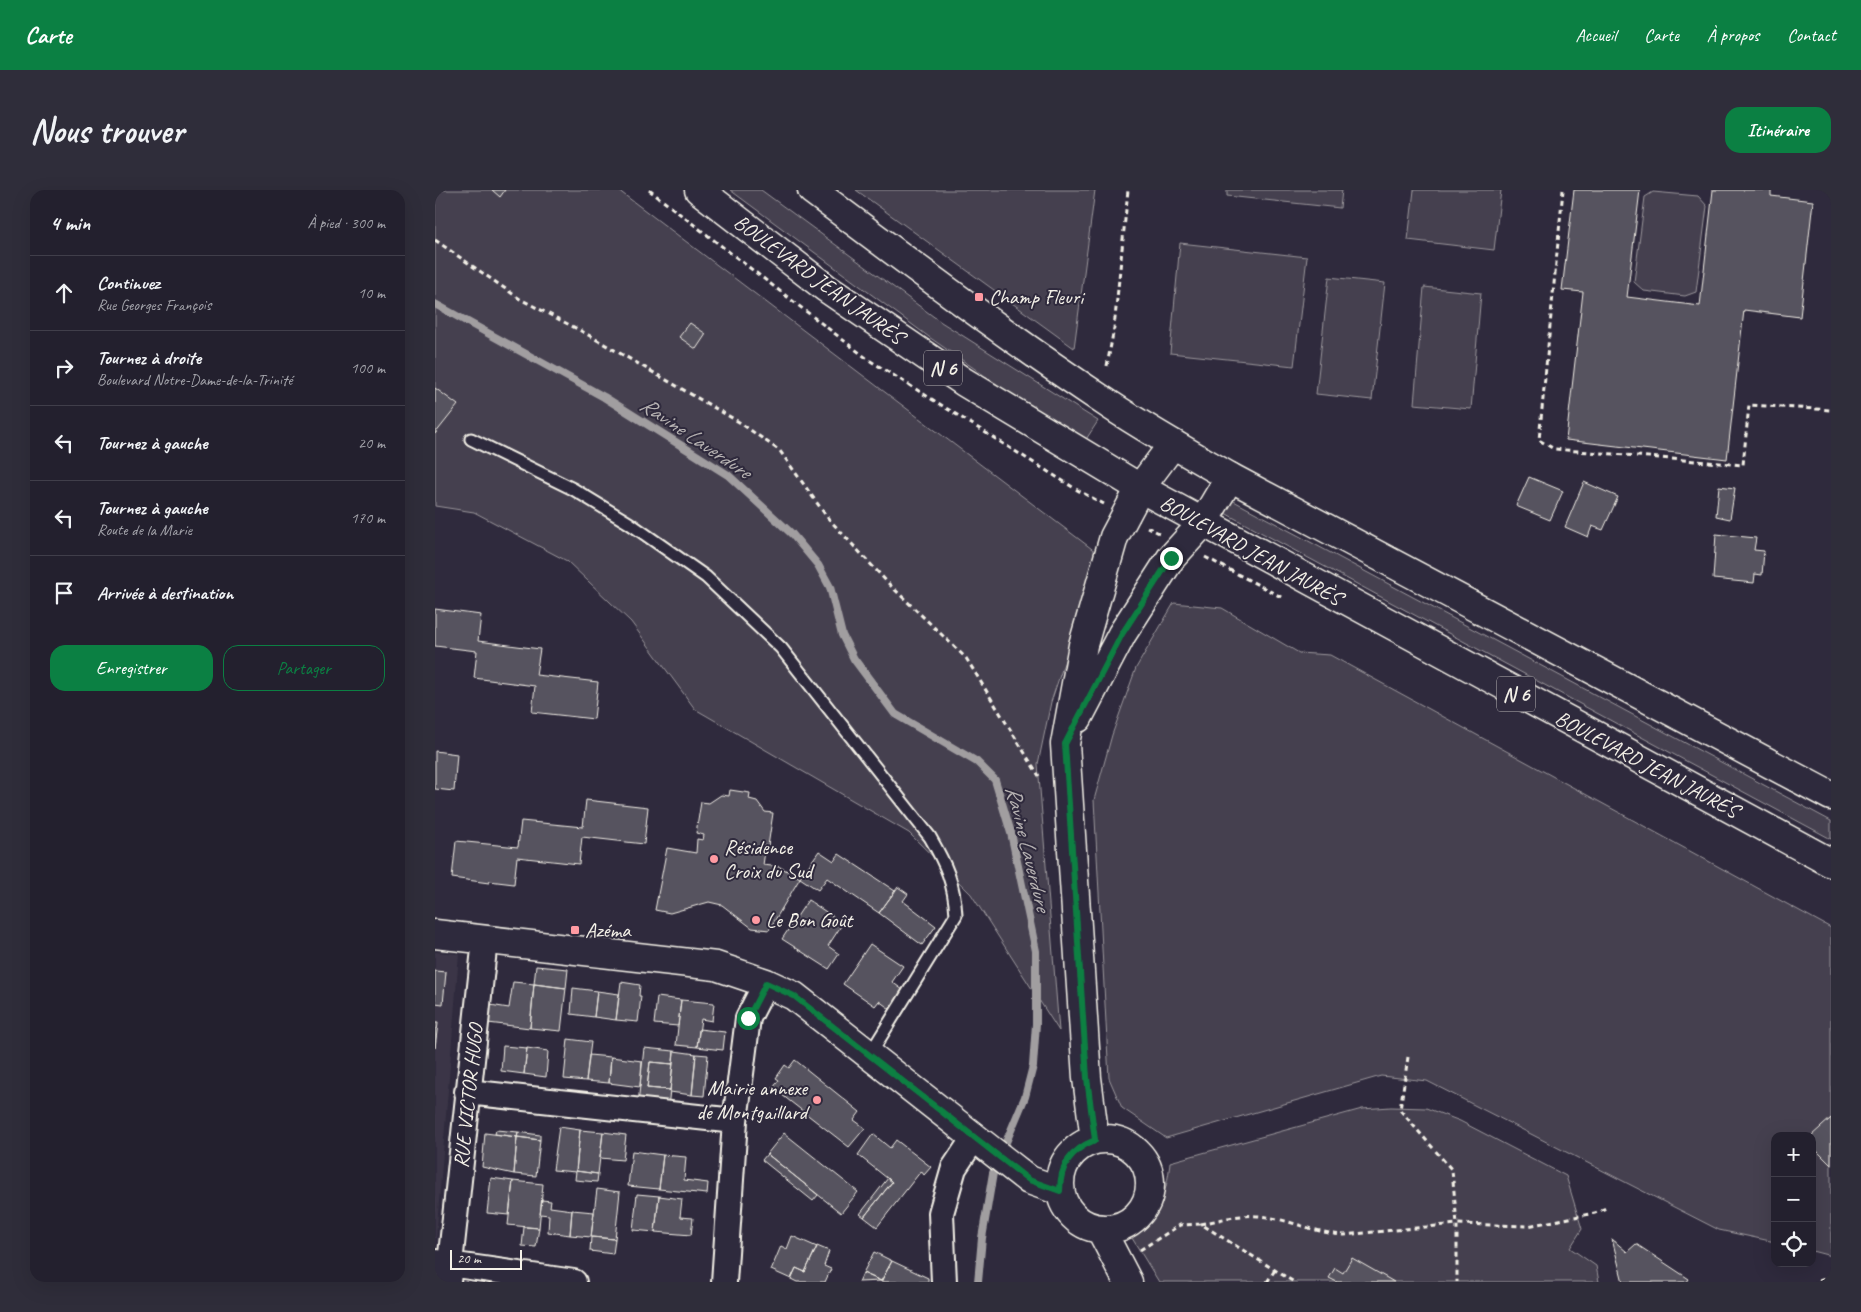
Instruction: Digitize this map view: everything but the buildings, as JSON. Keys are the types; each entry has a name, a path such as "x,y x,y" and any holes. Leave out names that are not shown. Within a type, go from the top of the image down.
{"main road":[{"name":"BOULEVARD JEAN JAURÈS","path":"699,190 826,288 940,366 1140,488 1202,524 1831,863"},
{"path":"812,190 978,314 1102,400 1173,444 1230,477 1831,796"},
{"path":"1095,1140 1087,1078 1065,744 1083,645 1112,546 1140,488 1173,444"},
{"path":"1065,744 1122,634 1171,558 1202,524 1230,477"},
{"path":"435,934 716,966 766,983 794,996 1029,1180 1060,1191"},
{"path":"1110,1139 1125,1143 1137,1152 1146,1165 1150,1178 1150,1192 1146,1204 1138,1215 1121,1226 1101,1230 1086,1226 1073,1217 1065,1206 1060,1191 1060,1178 1067,1159 1082,1145 1095,1140 1110,1139"},
{"path":"1101,1230 1123,1273"}],"street":[{"name":"RUE VICTOR HUGO","path":"445,1270 485,940"},
{"path":"724,1282 735,1121 748,1018 766,983"},
{"path":"467,1092 735,1121"},
{"path":"944,1282 941,1213 954,1168 990,1151"},
{"path":"445,1270 574,1282"}],"lane":[{"path":"471,439 573,489 629,523 706,576 781,648 930,837 947,866 954,890 956,915 870,1054"}],"path":[{"path":"1107,366 1114,328 1128,190"},
{"path":"1563,190 1539,440 1554,449 1743,465 1749,405 1831,410"},
{"path":"435,240 519,299 585,333 739,422 780,451 827,517 889,584 966,658 1039,776"},
{"path":"1408,1057 1400,1110 1452,1170 1457,1224 1457,1282"},
{"path":"1123,1273 1180,1225 1201,1224 1232,1216 1256,1215 1328,1234 1344,1236 1417,1226 1457,1224 1528,1226 1595,1214 1606,1208"},
{"path":"1201,1224 1294,1282"},
{"path":"1267,1282 1275,1270"},
{"path":"1819,1281 1831,1277"}],"shaded area":[{"path":"435,190 618,190 1100,555 1051,702 1038,764 1059,1031 971,894 909,833 695,709 631,622 567,561 474,512 435,506"},
{"path":"730,190 761,190 941,322 1098,421 1083,444 929,337"},
{"path":"856,190 1095,190 1074,348"},
{"path":"1227,190 1342,190 1340,208 1227,196"},
{"path":"1414,190 1501,190 1494,250 1408,240"},
{"path":"1653,192 1698,196 1707,206 1696,292 1685,296 1644,291 1634,282 1645,197"},
{"path":"1180,243 1307,257 1294,366 1170,353"},
{"path":"1329,277 1385,283 1372,400 1316,394"},
{"path":"1424,287 1481,293 1471,409 1414,404"},
{"path":"1230,499 1831,821 1831,839 1223,512"},
{"path":"1174,603 1222,608 1299,653 1330,655 1831,928 1831,1256 1816,1252 1816,1132 1771,1132 1771,1241 1719,1230 1427,1081 1381,1076 1166,1138 1122,1108 1109,1078 1094,800 1112,735 1136,668"},
{"path":"435,952 459,954 436,1238 435,1238"},
{"path":"1391,1107 1426,1108 1460,1121 1566,1176 1582,1229 1570,1248 1596,1266 1599,1282 1159,1282 1132,1238 1155,1213 1160,1204 1169,1174 1170,1162 1362,1109"}],"waterway":[{"name":"Ravine Laverdure","path":"435,304 604,397 728,475 792,534 818,565 830,587 842,635 854,659 895,714 977,762 995,780 1011,833 1036,951 1036,1024 1033,1066 1025,1097 993,1173 982,1238 978,1282"}],"place":[{"name":"Champ Fleuri","path":"979,297"},
{"name":"Résidence Croix du Sud","path":"714,859"},
{"name":"Le Bon Goût","path":"756,920"},
{"name":"Azéma","path":"575,930"},
{"name":"Mairie annexe de Montgaillard","path":"817,1100"}],"route":[{"path":"748,1018 766,983 794,996 870,1054 1008,1165 1029,1180 1060,1191 1060,1178 1064,1165 1071,1154 1082,1145 1095,1140 1087,1078 1065,744 1122,634 1171,558"}]}
